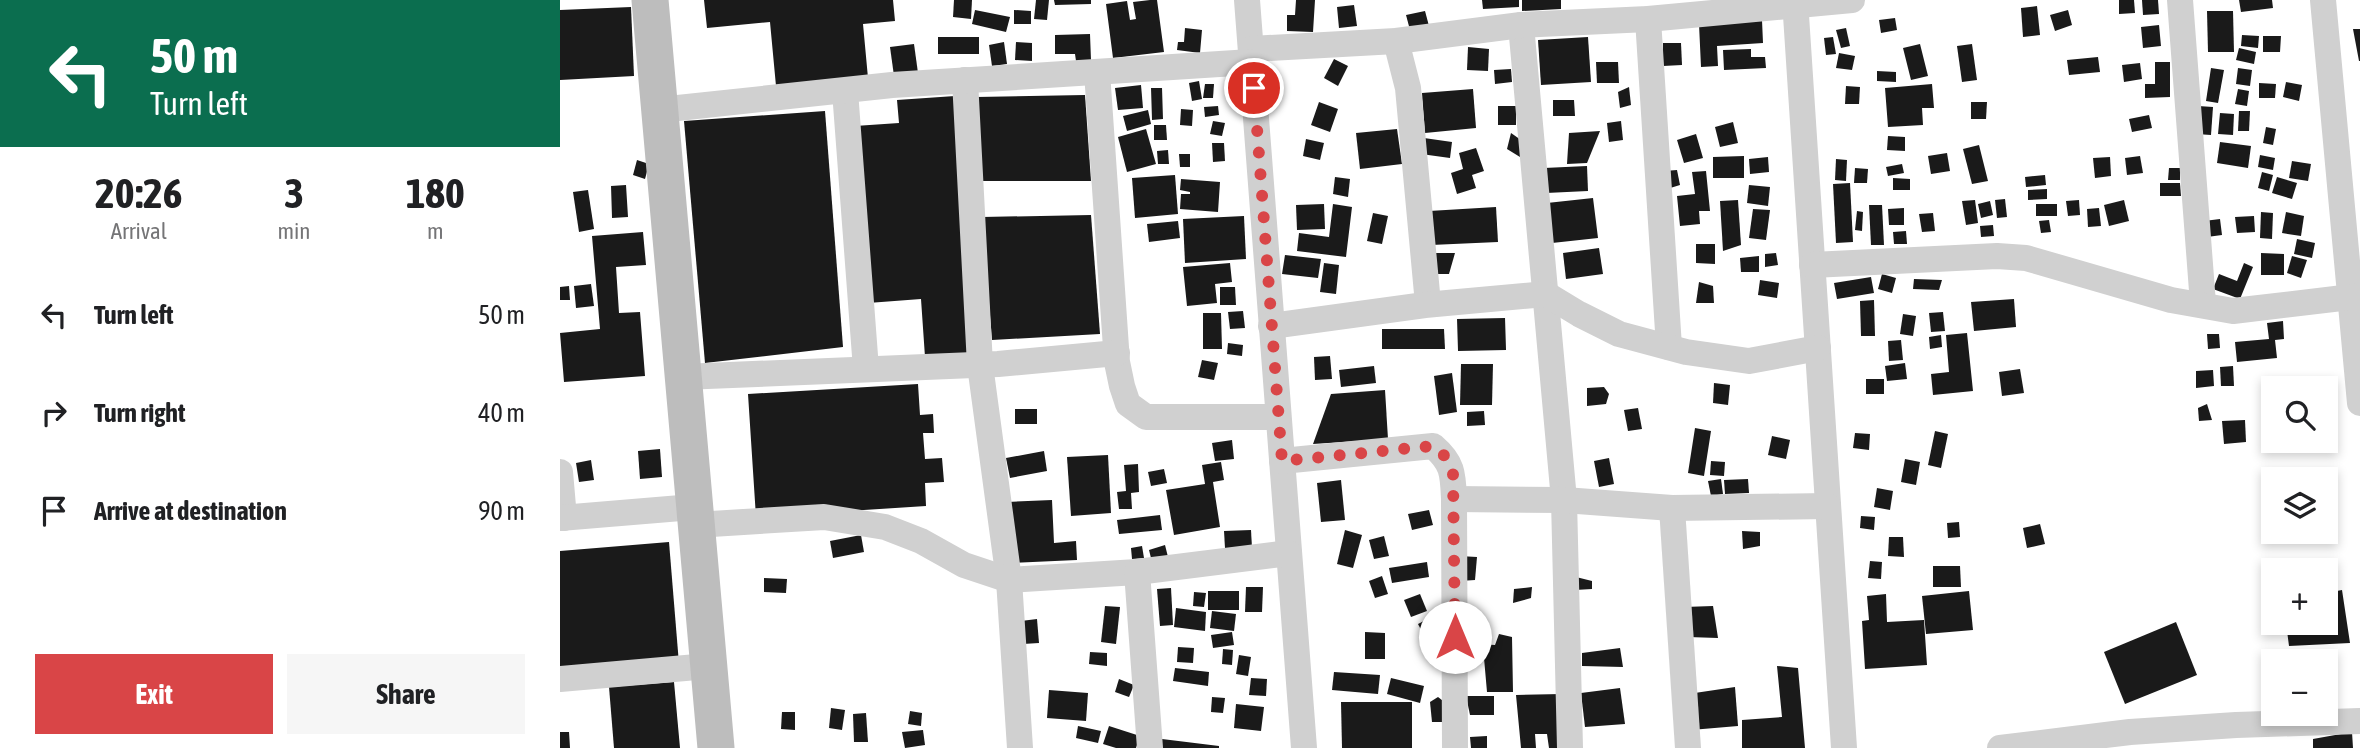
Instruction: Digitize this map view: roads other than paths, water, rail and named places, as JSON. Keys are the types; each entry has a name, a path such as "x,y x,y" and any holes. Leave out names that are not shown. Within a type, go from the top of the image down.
{"street":[{"path":"650,0 716,748"},
{"path":"1247,0 1304,748"},
{"path":"659,110 845,90 1097,72 1396,41 1521,25 1648,19 1795,2 1852,0"},
{"path":"2180,0 2203,304"},
{"path":"2323,0 2356,297 2360,403"},
{"path":"1795,2 1844,748"},
{"path":"1648,19 1669,347"},
{"path":"1521,25 1564,500 1570,748"},
{"path":"1396,41 1408,88 1428,304"},
{"path":"1097,72 1117,353 1128,404 1146,417 1279,417"},
{"path":"965,80 980,365 1009,580 1020,748"},
{"path":"845,90 866,369"},
{"path":"1812,265 1997,256 2026,258 2171,300 2233,311 2356,297"},
{"path":"1272,326 1428,304 1546,294 1619,334 1669,347 1749,361 1818,348"},
{"path":"682,377 980,365 1117,353"},
{"path":"1282,461 1433,446 1446,457 1453,474 1454,499 1455,748"},
{"path":"560,472 562,518 824,517 885,527 921,541 964,565 1009,580 1137,572 1289,553"},
{"path":"1454,499 1564,500 1672,509 1828,506"},
{"path":"1672,509 1688,748"},
{"path":"1137,572 1150,748"},
{"path":"560,679 708,666"},
{"path":"2000,748 2130,732 2360,721"}]}
